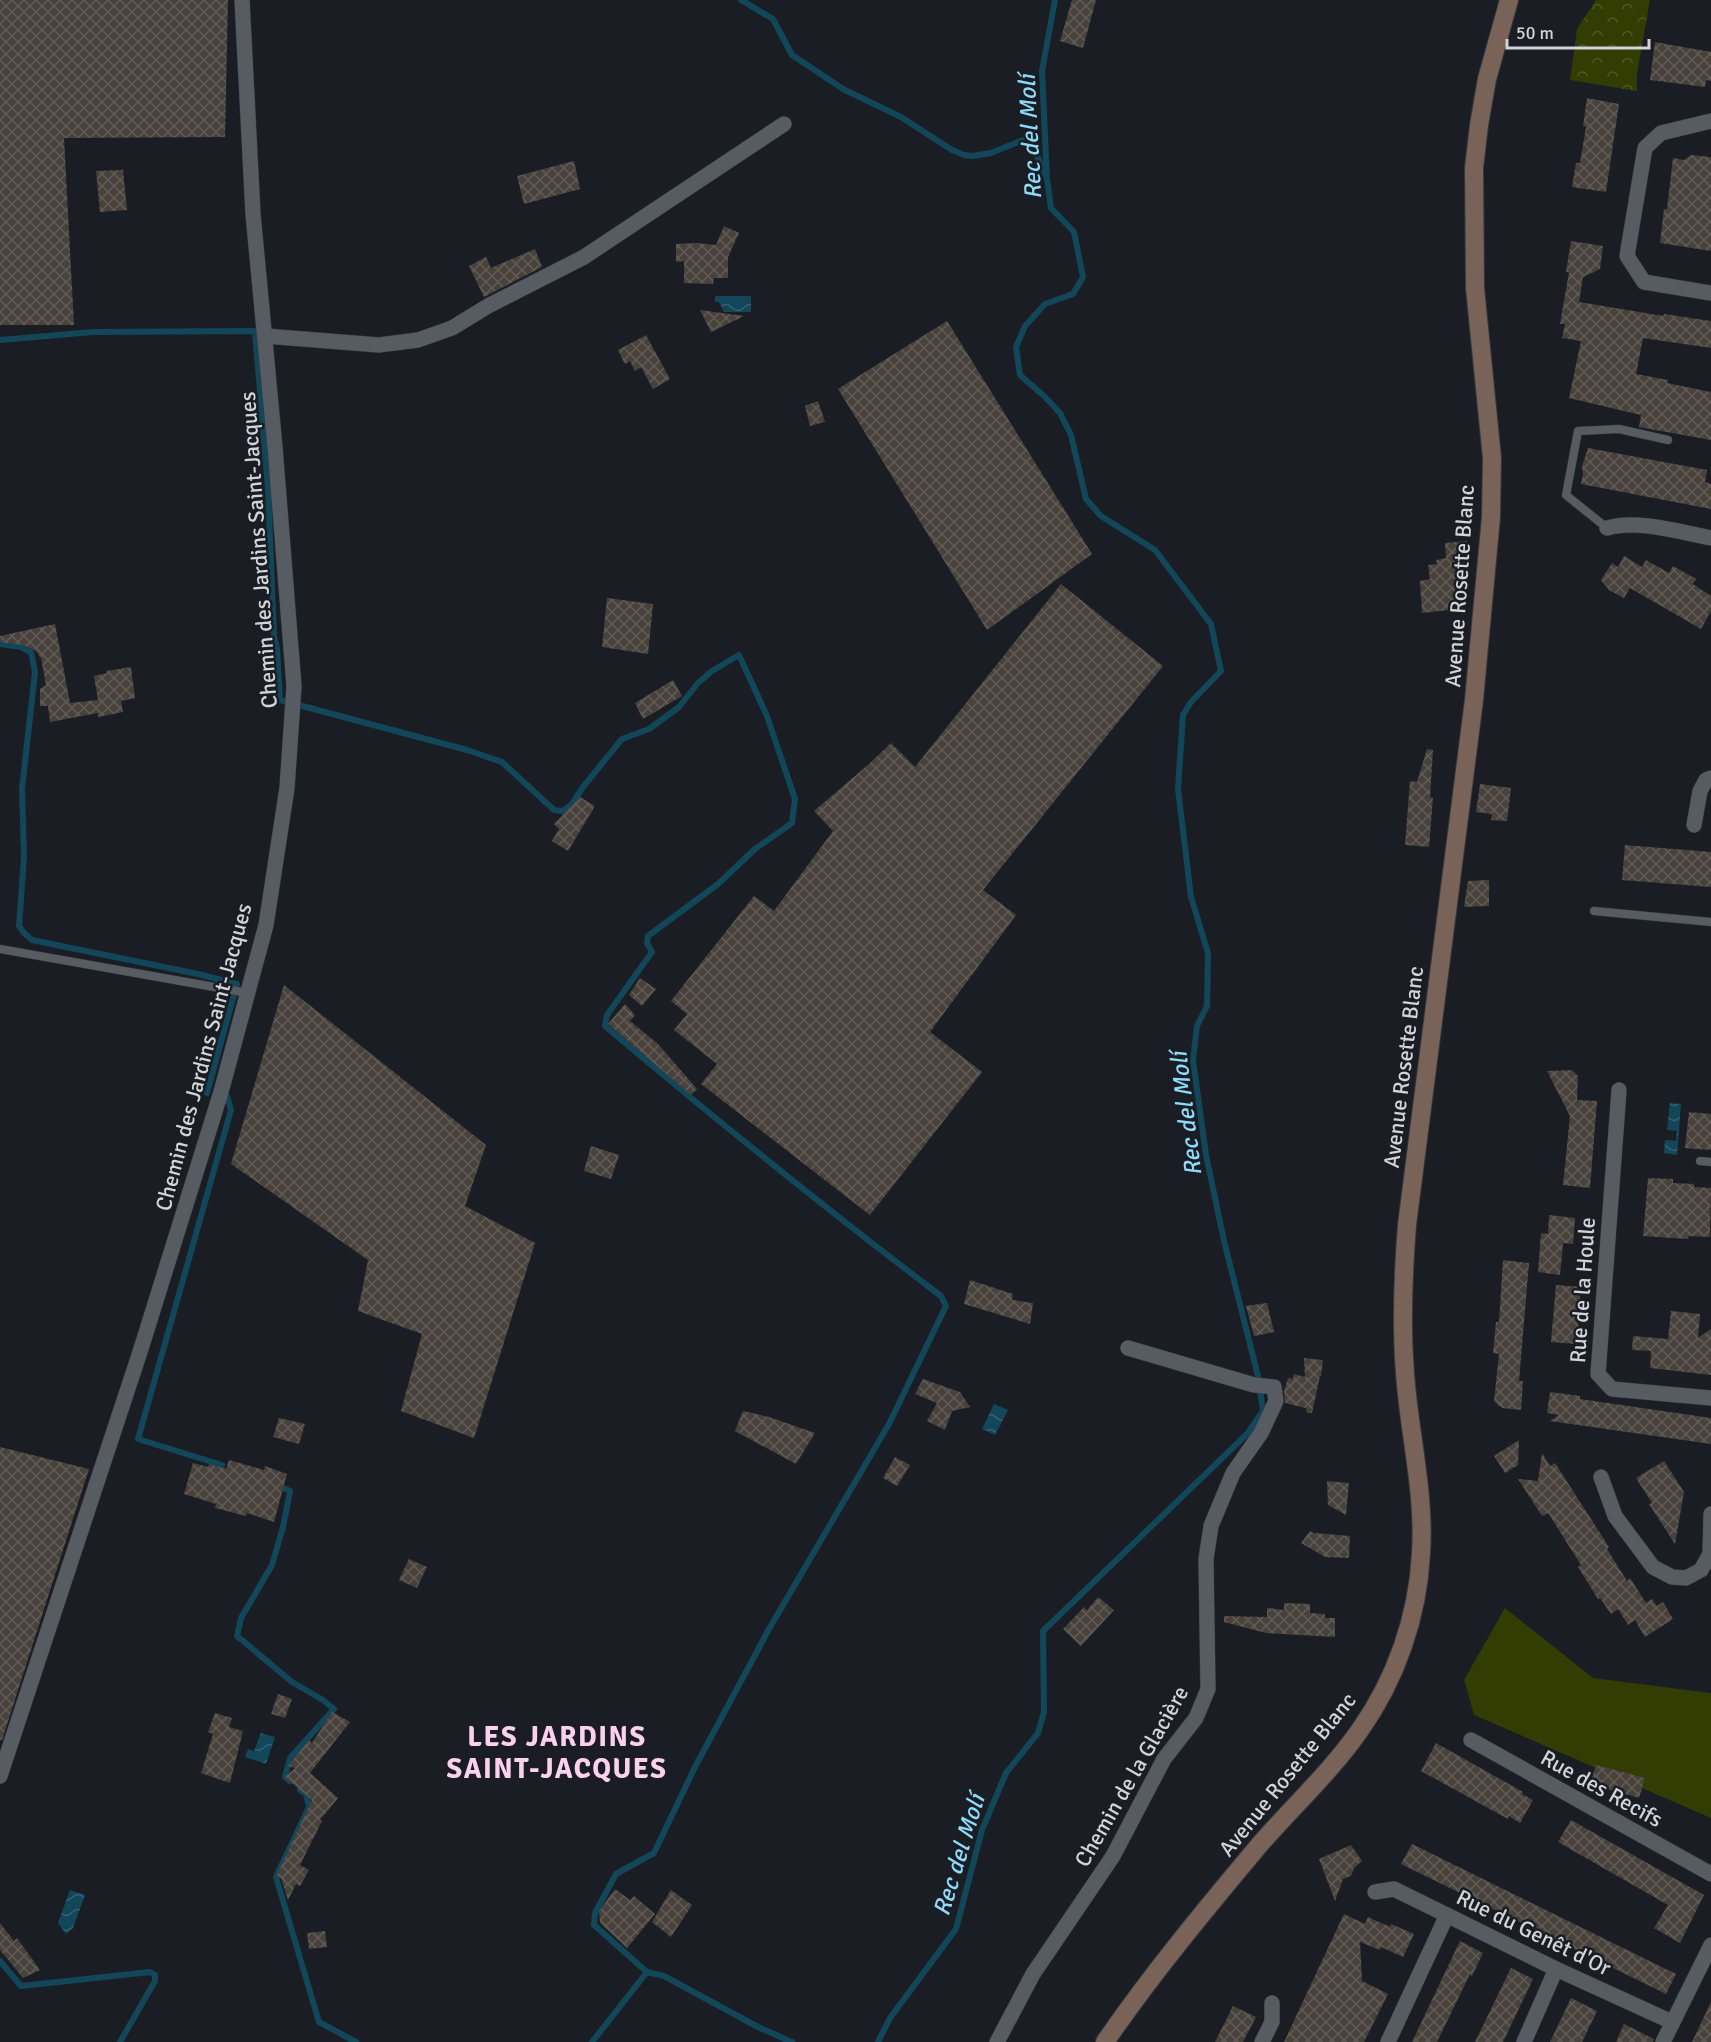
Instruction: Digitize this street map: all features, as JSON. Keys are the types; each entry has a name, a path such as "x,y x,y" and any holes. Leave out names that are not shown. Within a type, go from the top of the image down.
{"main road":[{"name":"Avenue Rosette Blanc","path":"1105,2042 1138,1993 1234,1876 1360,1731 1396,1666 1415,1598 1421,1554 1422,1507 1405,1374 1402,1293 1407,1226 1474,700 1491,517 1492,458 1475,288 1474,168 1487,78 1509,0"}],"street":[{"name":"Chemin des Jardins Saint-Jacques","path":"0,1776 147,1329 221,1092 242,992 266,925 285,800 294,686 253,214 242,0"},
{"path":"1711,121 1661,133 1645,148 1627,256 1644,282 1711,293"},
{"path":"265,336 378,345 418,340 452,328 488,306 584,257 784,124"},
{"path":"1607,528 1618,524 1635,525 1711,538"},
{"path":"1694,825 1700,791 1706,780 1711,778"},
{"name":"Rue de la Houle","path":"1619,1090 1598,1374 1612,1389 1711,1398"},
{"name":"Chemin de la Glacière","path":"997,2042 1033,1974 1113,1856 1164,1759 1196,1718 1208,1689 1206,1559 1211,1526 1233,1473 1261,1433 1276,1401 1274,1387 1259,1385 1128,1348"},
{"path":"1601,1477 1615,1516 1653,1567 1672,1577 1686,1578 1701,1570 1710,1554 1711,1514"},
{"name":"Rue des Recifs","path":"1471,1740 1711,1874"},
{"name":"Rue du Genêt d'Or","path":"1375,1892 1394,1889 1556,1969 1672,2022"},
{"path":"1388,2042 1447,1915"},
{"path":"1663,2042 1711,1945"},
{"path":"1524,2042 1556,1969"},
{"path":"1262,2042 1272,2022 1272,2003"}],"lane":[{"path":"1607,528 1566,495 1578,431 1619,429 1668,440"},
{"path":"1594,911 1711,922"},
{"path":"0,949 242,992"},
{"path":"1700,1161 1711,1162"}],"green space":[{"path":"1596,0 1650,0 1637,73 1637,91 1570,80 1577,29"},
{"path":"1505,1608 1593,1678 1711,1693 1711,1818 1474,1715 1464,1680"}],"water":[{"path":"715,296 751,296 751,312 724,312 719,302 715,302"},
{"path":"1670,1103 1681,1104 1677,1155 1664,1153 1665,1140 1676,1141 1677,1131 1667,1130"},
{"path":"994,1404 1008,1410 995,1435 982,1429"},
{"path":"261,1733 275,1737 266,1764 245,1757 248,1749 254,1751"},
{"path":"70,1890 85,1895 73,1928 66,1934 58,1923"}],"building":[{"path":"0,0 228,0 225,137 64,138 74,325 0,325"},
{"path":"1072,0 1096,0 1083,48 1060,41"},
{"path":"1655,42 1711,52 1711,81 1706,80 1705,87 1650,80"},
{"path":"1587,98 1619,104 1606,192 1572,187 1576,163 1580,163 1586,127 1583,126"},
{"path":"1691,155 1711,157 1711,251 1660,243 1673,158 1684,160"},
{"path":"574,161 580,189 524,204 517,176"},
{"path":"123,170 127,210 100,212 96,171"},
{"path":"724,226 739,233 728,257 728,278 714,278 713,284 684,283 684,261 676,262 676,244 716,245"},
{"path":"1571,241 1603,246 1600,269 1583,277 1579,302 1663,316 1664,314 1711,321 1711,348 1643,338 1636,374 1711,392 1711,440 1639,427 1641,415 1569,398 1581,341 1562,338 1565,324 1560,324 1569,272 1566,272"},
{"path":"535,249 542,267 484,297 469,266 486,257 491,268"},
{"path":"700,310 744,316 711,332"},
{"path":"947,321 1092,554 987,630 838,389"},
{"path":"646,335 670,379 653,389 641,367 635,371 630,361 625,364 618,350"},
{"path":"818,401 825,422 810,426 805,406"},
{"path":"1588,448 1707,470 1705,482 1711,484 1711,509 1581,484 1582,466"},
{"path":"1467,541 1467,593 1457,594 1459,609 1422,613 1420,581 1430,579 1428,565 1437,564 1436,560 1446,558 1445,543"},
{"path":"1624,556 1642,567 1646,560 1669,573 1673,566 1696,579 1693,584 1711,596 1711,611 1701,629 1630,588 1624,598 1609,590 1601,580 1612,563 1618,567"},
{"path":"1061,584 1163,666 983,890 1016,915 930,1032 982,1072 870,1215 701,1084 717,1064 674,1030 687,1014 671,1001 754,896 774,911 833,831 814,811 891,743 915,767"},
{"path":"607,598 653,604 648,654 602,647"},
{"path":"55,624 70,703 98,700 94,676 131,667 135,698 121,701 123,712 98,717 98,713 50,722 48,706 40,706 40,689 46,685 41,658 35,650 23,645 0,642 0,636"},
{"path":"673,680 682,696 643,719 635,703"},
{"path":"1427,749 1433,750 1430,797 1433,798 1429,847 1405,845 1410,781 1417,782"},
{"path":"1480,784 1511,788 1507,821 1491,820 1492,814 1476,812"},
{"path":"580,797 595,806 568,851 552,841 559,829 554,824"},
{"path":"1625,845 1711,852 1711,887 1622,880"},
{"path":"1489,880 1489,906 1464,907 1468,881"},
{"path":"640,978 656,989 642,1006 629,995"},
{"path":"284,985 486,1145 465,1206 535,1243 474,1438 401,1411 422,1334 358,1311 368,1260 231,1164"},
{"path":"625,1004 635,1015 630,1021 658,1044 697,1089 691,1095 608,1024"},
{"path":"1572,1070 1578,1076 1577,1100 1597,1101 1590,1188 1563,1185 1570,1116 1547,1071"},
{"path":"1689,1112 1711,1114 1711,1150 1685,1148"},
{"path":"591,1146 619,1155 611,1179 584,1171"},
{"path":"1648,1178 1673,1179 1673,1183 1711,1188 1710,1237 1689,1236 1688,1239 1643,1236"},
{"path":"1549,1215 1575,1218 1573,1244 1563,1243 1560,1275 1538,1272 1541,1233 1548,1234"},
{"path":"1503,1260 1529,1263 1519,1381 1523,1381 1521,1410 1502,1408 1494,1401 1499,1354 1493,1353 1496,1322 1499,1322"},
{"path":"970,1280 1013,1294 1012,1300 1033,1303 1030,1324 964,1304"},
{"path":"1556,1285 1581,1287 1577,1344 1551,1342"},
{"path":"1267,1303 1274,1332 1254,1336 1246,1306"},
{"path":"1671,1311 1700,1314 1698,1338 1711,1329 1711,1375 1650,1368 1651,1351 1632,1350 1633,1336 1668,1339"},
{"path":"1304,1358 1323,1360 1312,1413 1307,1413 1306,1408 1285,1403 1284,1391 1288,1378 1293,1379 1294,1374 1305,1377"},
{"path":"923,1379 960,1392 970,1407 952,1411 945,1430 927,1421 937,1403 915,1394"},
{"path":"1550,1392 1580,1396 1580,1399 1711,1418 1711,1444 1550,1421 1559,1415 1547,1413"},
{"path":"743,1411 769,1417 815,1433 796,1464 735,1431"},
{"path":"279,1418 305,1424 299,1444 273,1437"},
{"path":"1519,1440 1518,1465 1505,1473 1494,1456"},
{"path":"0,1447 89,1469 2,1740 0,1740"},
{"path":"1542,1453 1550,1466 1555,1463 1609,1547 1607,1549 1627,1581 1630,1578 1646,1603 1652,1599 1657,1606 1663,1602 1673,1619 1645,1637 1635,1620 1628,1625 1618,1609 1611,1614 1600,1598 1598,1599 1578,1567 1581,1565 1548,1513 1542,1516 1518,1479 1538,1481"},
{"path":"895,1457 910,1465 897,1486 883,1478"},
{"path":"229,1460 264,1470 265,1466 287,1474 274,1522 247,1513 246,1516 215,1508 216,1504 184,1494 193,1463 208,1467 209,1464 226,1469"},
{"path":"1664,1461 1684,1492 1675,1544 1649,1504 1652,1503 1636,1478"},
{"path":"1327,1481 1349,1483 1346,1515 1328,1505"},
{"path":"1310,1531 1350,1536 1349,1558 1325,1557 1301,1543"},
{"path":"409,1559 427,1567 417,1588 399,1580"},
{"path":"1098,1597 1114,1610 1081,1646 1063,1629 1084,1607 1087,1610"},
{"path":"1284,1603 1310,1604 1310,1613 1325,1614 1325,1618 1335,1618 1335,1637 1266,1633 1224,1622 1224,1616 1267,1617 1267,1608 1284,1610"},
{"path":"278,1694 292,1699 285,1718 271,1714"},
{"path":"332,1712 350,1722 310,1773 338,1798 320,1820 322,1821 300,1865 309,1870 300,1886 296,1884 288,1900 281,1878 276,1877 312,1800 285,1777 295,1768 288,1766 309,1740 312,1743"},
{"path":"215,1713 232,1718 229,1727 243,1731 230,1783 201,1773 213,1734 208,1732"},
{"path":"1436,1743 1523,1792 1522,1794 1533,1800 1520,1823 1509,1816 1508,1819 1421,1771"},
{"path":"1596,1765 1645,1778 1639,1798 1590,1784"},
{"path":"1571,1820 1704,1895 1680,1943 1654,1928 1668,1905 1558,1842"},
{"path":"1412,1844 1676,1974 1666,1994 1401,1864"},
{"path":"1351,1845 1362,1861 1354,1868 1351,1876 1343,1879 1335,1901 1319,1859"},
{"path":"615,1889 630,1900 634,1896 655,1914 627,1948 600,1923 599,1911"},
{"path":"671,1890 692,1905 671,1937 652,1922"},
{"path":"1344,1914 1365,1924 1368,1917 1414,1934 1403,1957 1381,1947 1380,1950 1360,1942 1362,1981 1388,1994 1364,2042 1284,2042"},
{"path":"0,1923 14,1941 17,1938 40,1970 23,1978 0,1950"},
{"path":"325,1931 327,1947 309,1949 307,1933"},
{"path":"1460,1941 1483,1953 1472,1976 1470,1974 1437,2042 1412,2042"},
{"path":"1511,1968 1533,1979 1503,2042 1475,2042"},
{"path":"1571,1998 1597,2011 1582,2042 1550,2042"},
{"path":"1711,2002 1711,2042 1692,2042"},
{"path":"1233,2006 1256,2017 1243,2042 1215,2042"},
{"path":"1624,2024 1654,2039 1653,2042 1616,2042"}],"waterway":[{"path":"741,0 773,19 792,55 843,89 901,117 952,150 964,155 991,153 1023,140 1034,149 1046,176"},
{"name":"Rec del Molí","path":"878,2042 890,2018 956,1929 982,1830 1006,1773 1038,1733 1044,1712 1043,1631 1247,1434 1263,1411 1258,1376 1224,1241 1206,1155 1193,1060 1197,1026 1207,1006 1208,953 1191,897 1178,789 1183,715 1191,702 1221,671 1211,624 1155,550 1101,516 1086,499 1071,435 1060,413 1020,375 1016,347 1025,326 1045,304 1073,294 1083,277 1074,232 1051,208 1047,179 1042,71 1055,0"},
{"path":"0,340 93,332 255,331 268,489 274,636 280,700 467,750 502,762 554,810 563,811 572,804 622,739 649,729 679,707 698,683 712,671 739,655 767,716 795,799 792,823 755,849 718,884 648,936 647,943 652,952 607,1015 605,1026 771,1163 941,1296 946,1306 889,1424 769,1629 695,1767 654,1853 616,1874 595,1913 594,1925 647,1972"},
{"path":"0,644 21,647 31,652 35,672 22,789 24,857 19,926 32,940 237,984 207,1093"},
{"path":"222,1465 138,1439 231,1110 227,1096"},
{"path":"276,1485 290,1491 283,1527 272,1565 241,1618 237,1636 292,1682 334,1709 290,1758 285,1777 290,1781"},
{"path":"300,1790 306,1794 309,1807 276,1877 319,2022 356,2042"},
{"path":"0,1961 21,1986 150,1972 155,1975 155,1981 120,2042"},
{"name":"Rec del Molí","path":"592,2042 647,1972 664,1976 758,2027 792,2042"}],"district":[{"name":"LES JARDINS SAINT-JACQUES","path":"557,1752"}]}
